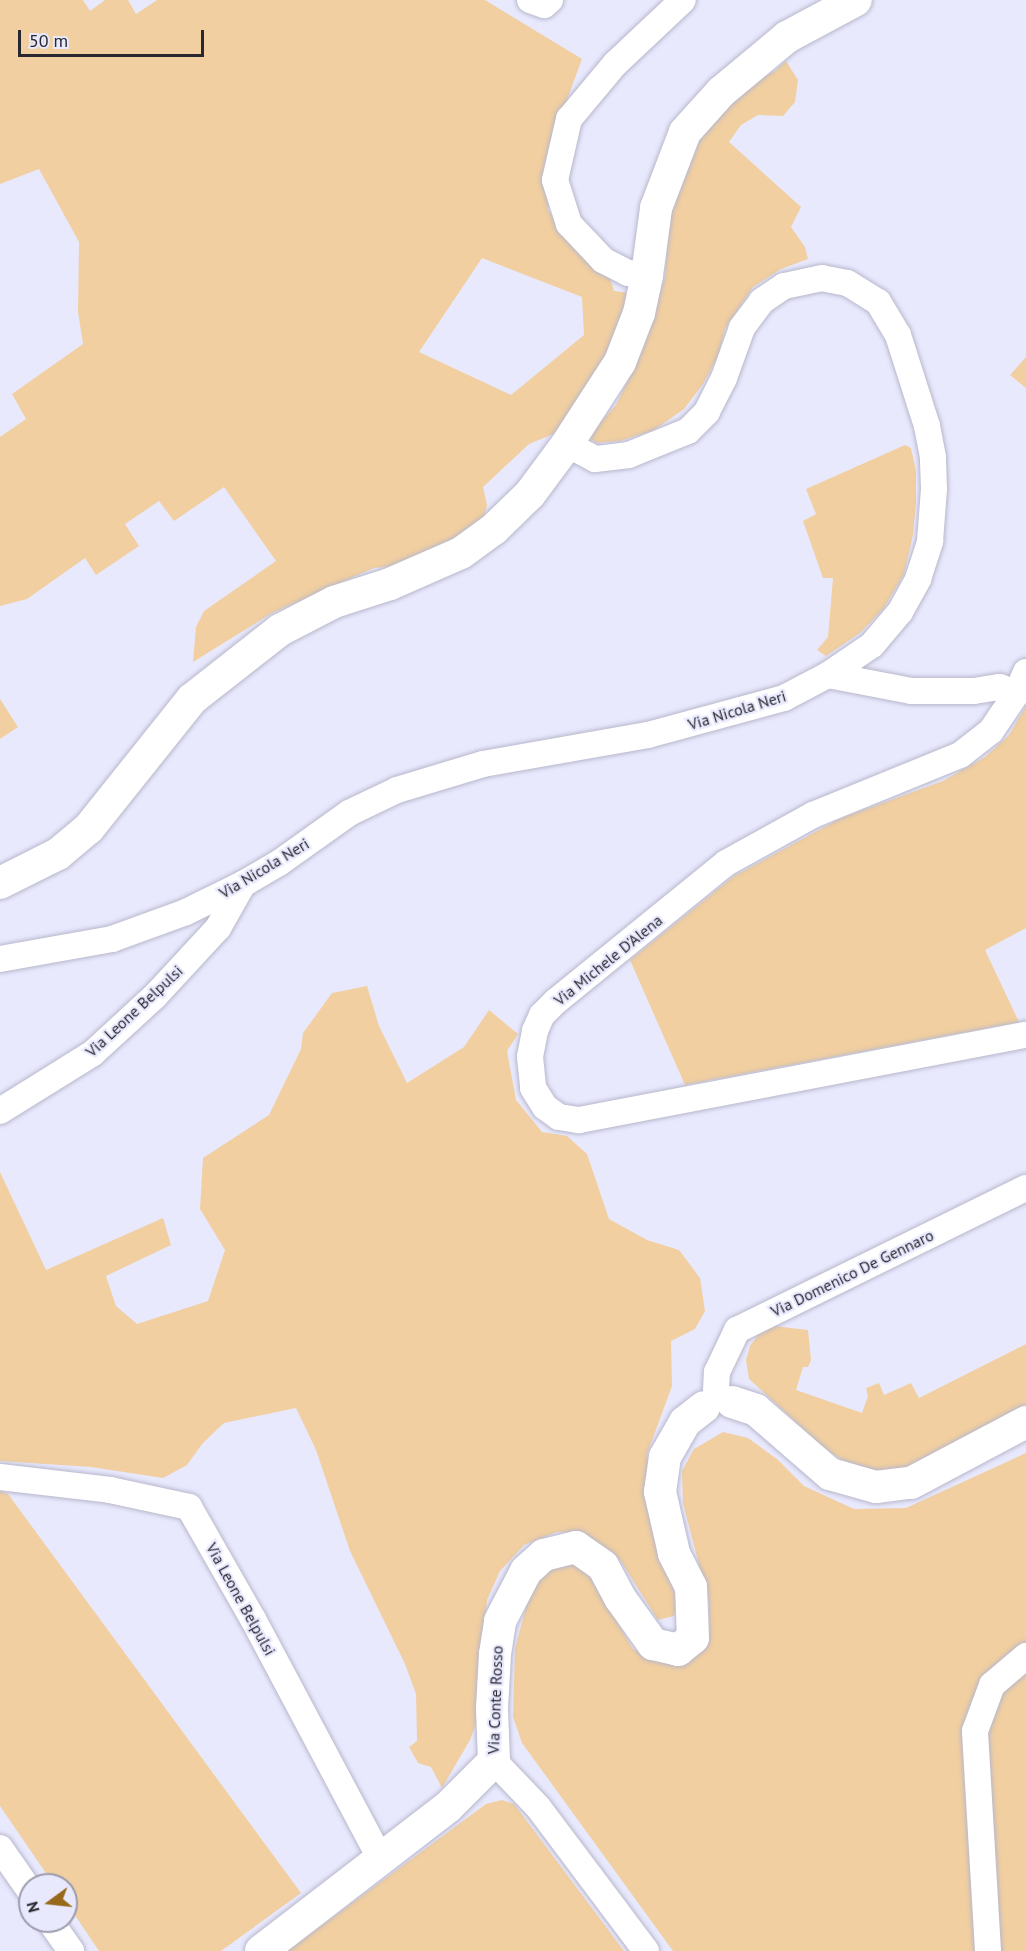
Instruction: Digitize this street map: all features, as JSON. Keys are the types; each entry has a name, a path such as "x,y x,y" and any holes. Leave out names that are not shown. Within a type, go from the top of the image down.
{"street":[{"path":"530,0 544,5 550,0"},
{"path":"647,275 628,273 603,260 569,224 555,180 569,120 615,64 683,0"},
{"path":"0,883 58,854 89,828 192,699 272,637 334,602 390,584 461,552 494,529 530,494 567,444 620,362 639,312 647,275 656,208 685,132 720,92 787,37 856,0"},
{"name":"Via Nicola Neri","path":"0,959 112,939 186,912 243,884 279,863 349,813 397,790 483,764 648,735 784,698 828,675 872,645 900,612 918,579 930,541 934,489 933,457 927,426 898,335 878,303 847,283 822,278 784,286 762,301 742,328 724,378 707,412 688,431 628,455 595,459 567,444"},
{"path":"828,675 911,691 974,691 1021,683"},
{"name":"Via Michele D'Alena","path":"1021,683 991,731 960,755 813,815 726,863 556,1001 542,1015 530,1057 533,1088 545,1107 559,1117 579,1120 1026,1035"},
{"name":"Via Leone Belpulsi","path":"0,1111 93,1053 155,996 218,928 243,884"},
{"name":"Via Domenico De Gennaro","path":"717,1400 717,1372 737,1330 1026,1188"},
{"path":"717,1400 756,1410 830,1474 876,1487 911,1483 1026,1422"},
{"name":"Via Conte Rosso","path":"261,1951 448,1807 494,1761 492,1708 495,1654 500,1622 526,1571 544,1556 576,1547 603,1566 620,1598 653,1644 678,1650 693,1638 691,1587 674,1553 660,1492 665,1457 685,1422 717,1400"},
{"name":"Via Leone Belpulsi","path":"0,1477 110,1490 189,1507 254,1619 381,1860"},
{"path":"988,1951 975,1731 992,1685 1026,1656"},
{"path":"494,1761 538,1807 646,1951"},
{"path":"0,1848 18,1874"},
{"path":"58,1933 71,1951"}],"shaded area":[{"path":"0,0 83,0 90,11 105,0 128,0 136,14 157,0 485,0 582,59 550,146 548,210 565,234 608,271 614,291 631,293 606,370 556,433 529,444 483,487 487,505 484,517 456,537 403,565 374,568 272,613 193,662 196,627 204,611 276,561 224,487 174,521 159,501 125,524 139,546 96,575 85,558 27,599 0,606 0,437 26,419 12,394 83,344 78,312 79,242 39,169 0,184","holes":["482,258 582,297 584,335 511,395 419,352"]},
{"path":"786,61 798,80 795,102 783,116 758,115 741,125 729,142 801,207 791,227 805,247 808,259 781,269 753,287 725,329 719,354 703,384 684,409 654,430 620,441 596,443 588,436 616,405 645,344 665,277 670,215 702,135 714,118 754,82 775,71"},
{"path":"1026,357 1026,388 1010,375"},
{"path":"905,445 911,448 916,471 916,502 913,535 904,574 884,608 860,633 826,656 817,650 828,637 833,578 823,578 803,521 816,514 806,489"},
{"path":"0,699 18,727 0,739"},
{"path":"1026,706 1026,928 985,950 1019,1022 685,1085 630,960 734,876 841,818 943,781 985,757 1009,735"},
{"path":"367,986 379,1026 407,1083 464,1047 489,1010 518,1034 507,1051 516,1100 542,1132 567,1136 587,1154 609,1219 647,1240 679,1250 700,1278 705,1311 695,1329 671,1341 672,1386 647,1454 657,1542 678,1602 674,1616 658,1620 620,1560 582,1533 557,1532 524,1545 500,1571 487,1600 483,1639 481,1711 470,1740 442,1788 431,1767 418,1763 409,1747 417,1741 416,1694 405,1664 350,1551 316,1450 296,1408 224,1423 202,1444 187,1465 163,1478 91,1467 0,1461 0,1172 46,1270 163,1218 171,1245 106,1276 116,1306 137,1324 208,1301 225,1250 200,1209 203,1158 269,1115 301,1049 303,1033 332,993"},
{"path":"774,1326 808,1330 811,1360 808,1367 803,1367 796,1390 862,1413 868,1396 866,1388 879,1383 884,1395 911,1383 919,1398 1026,1344 1026,1404 905,1469 874,1470 842,1460 824,1448 749,1379 746,1360 750,1346 758,1335"},
{"path":"723,1432 748,1438 777,1459 804,1486 854,1509 906,1508 1026,1453 1026,1951 673,1951 522,1743 513,1717 515,1649 527,1603 543,1574 562,1562 582,1568 595,1583 633,1649 660,1662 690,1660 709,1641 709,1603 683,1503 682,1471 694,1449"},
{"path":"0,1491 8,1494 301,1893 221,1951 99,1951 78,1920 78,1873 46,1873 0,1806"},
{"path":"502,1800 514,1804 624,1951 287,1951 486,1804"}]}
